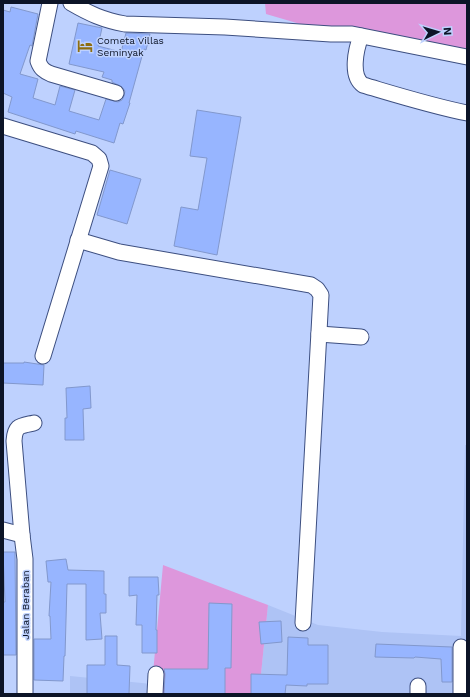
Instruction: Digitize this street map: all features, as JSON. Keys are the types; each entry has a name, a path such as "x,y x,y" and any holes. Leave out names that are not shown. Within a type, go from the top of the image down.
{"street":[{"path":"50,3 38,61 40,67 44,72 116,93"},
{"path":"71,3 95,16 109,21 125,24 225,27 352,34 467,57"},
{"path":"361,36 357,48 355,72 359,82 363,85 450,110 467,112"},
{"path":"3,126 92,154 99,159 101,166 43,356"},
{"path":"78,240 119,252 311,285 317,289 321,295 303,623"},
{"path":"319,334 361,337"},
{"name":"Jalan Beraban","path":"25,694 26,573 14,433 20,426 34,423"},
{"path":"3,530 22,535"},
{"path":"460,647 461,694"},
{"path":"155,694 156,674"}],"shaded area":[{"path":"265,3 467,3 467,61 372,45 266,14"},
{"path":"465,445 467,445 467,694 259,694 268,605 318,625 382,632 461,636"},
{"path":"163,565 268,605 259,694 153,694 152,684"},
{"path":"70,676 152,684 153,694 70,694"}],"building":[{"path":"11,7 38,14 32,46 30,45 20,74 38,79 33,98 55,105 60,86 75,90 69,111 99,120 106,99 118,102 122,100 125,91 122,87 112,82 112,80 102,77 104,72 69,64 78,23 102,28 98,46 121,52 126,33 150,34 146,50 144,49 130,103 123,124 120,123 114,143 76,131 75,134 8,112 12,97 3,93 3,10 10,12"},
{"path":"197,110 241,117 217,255 174,246 181,207 198,210 207,158 190,156"},
{"path":"110,170 141,179 127,224 97,215"},
{"path":"24,362 44,365 43,385 3,383 3,363"},
{"path":"90,386 91,408 83,409 84,440 65,440 65,418 67,418 66,388"},
{"path":"3,552 15,552 16,655 3,655 3,602 5,602"},
{"path":"66,559 68,570 104,571 106,613 100,613 102,639 86,640 86,584 67,584 63,681 34,680 34,639 51,639 49,616 51,582 48,582 46,561"},
{"path":"129,577 158,577 159,595 157,595 156,630 157,653 142,653 142,625 136,625 137,595 129,596"},
{"path":"209,603 232,604 231,668 225,668 225,694 164,694 164,669 208,669"},
{"path":"281,621 282,642 261,644 259,622"},
{"path":"105,636 117,636 117,665 130,666 129,694 87,694 87,665 105,665"},
{"path":"288,637 308,638 308,645 328,645 328,684 307,684 307,686 286,685 285,694 251,694 251,674 287,675"},
{"path":"376,644 452,647 452,682 442,682 441,659 415,657 375,657"}],"place":[{"name":"Cometa Villas Seminyak","path":"85,46"}]}
